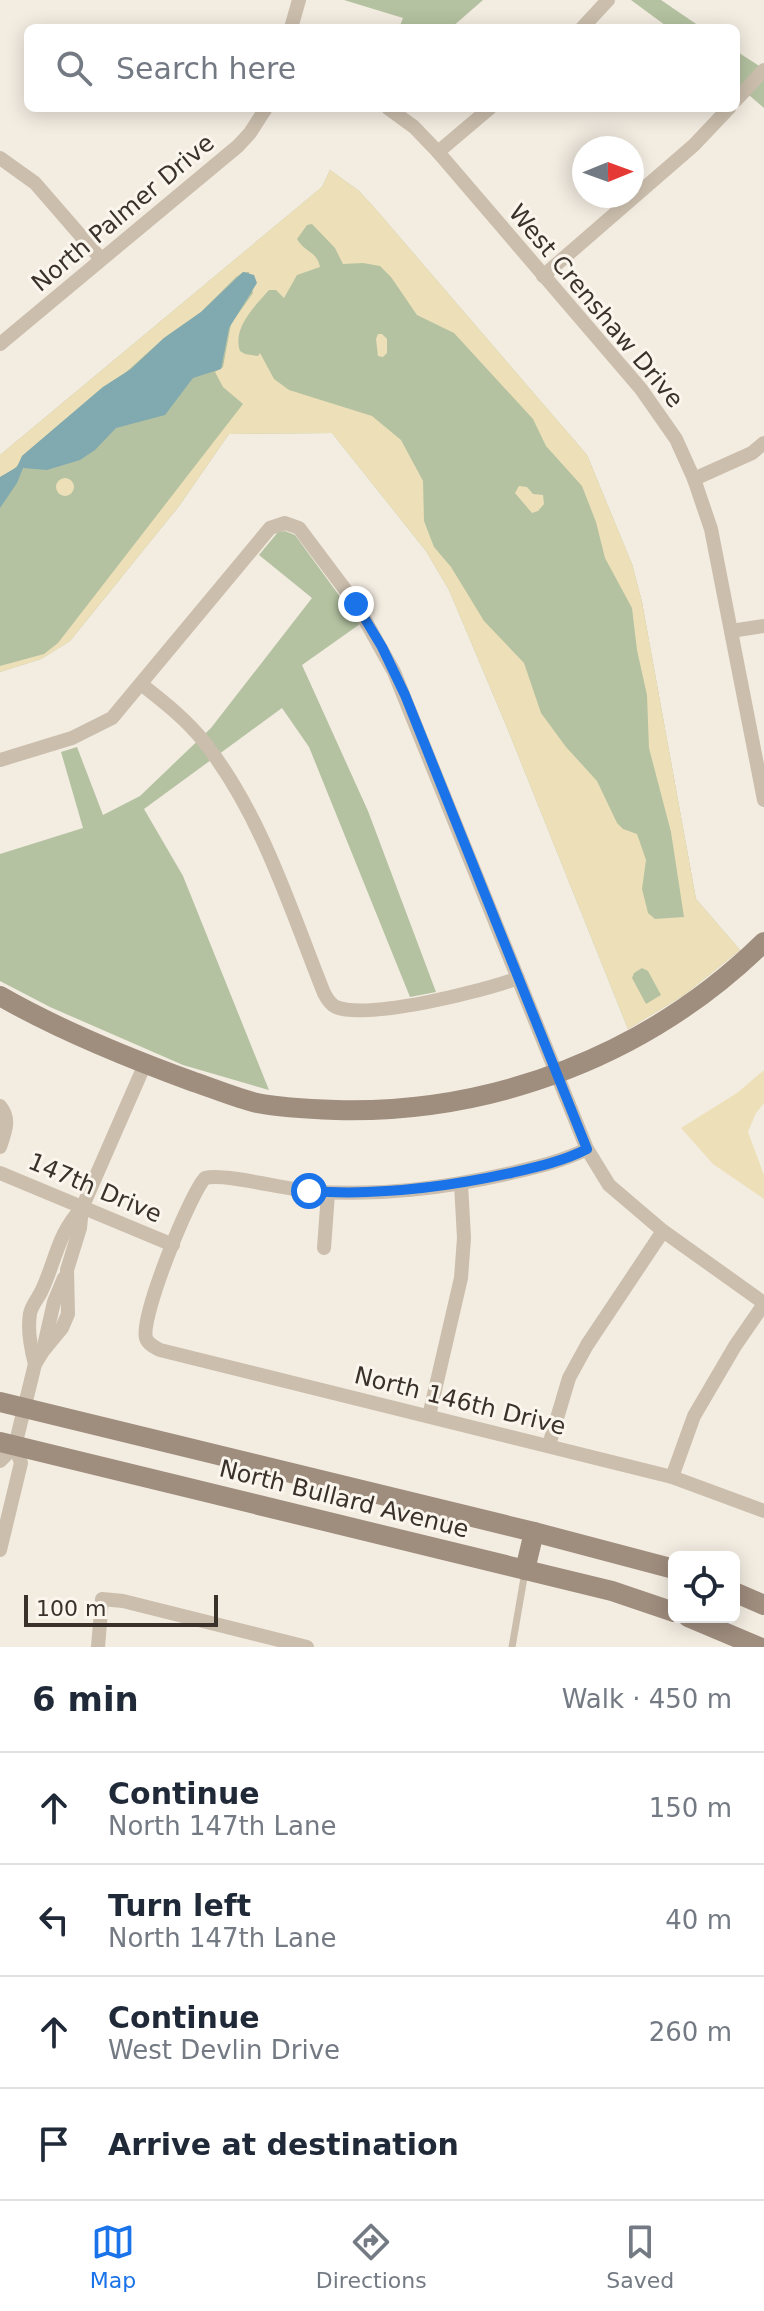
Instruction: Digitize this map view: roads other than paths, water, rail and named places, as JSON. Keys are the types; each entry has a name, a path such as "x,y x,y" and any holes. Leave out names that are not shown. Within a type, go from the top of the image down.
{"main road":[{"path":"0,996 145,1064 255,1103 293,1108 400,1110 516,1088 614,1050 684,1009 764,942"},
{"name":"North Bullard Avenue","path":"0,1402 668,1567"},
{"name":"North Bullard Avenue","path":"8,1444 612,1591 668,1610"},
{"path":"525,1570 534,1532"},
{"path":"740,1595 764,1605"},
{"path":"702,1623 759,1647"}],"street":[{"path":"292,24 299,0"},
{"path":"586,24 608,0"},
{"path":"740,96 764,70"},
{"name":"North Palmer Drive","path":"0,344 238,146 263,112"},
{"name":"West Crenshaw Drive","path":"393,112 414,127 438,152 650,401 676,439 711,529 764,800"},
{"path":"438,152 485,112"},
{"path":"543,276 694,145 725,112"},
{"path":"0,158 35,183 101,259"},
{"path":"694,479 752,453 764,443"},
{"path":"0,760 72,738 112,718 270,528 281,523 295,525 341,582 382,647 405,695 587,1149 609,1185 663,1231 764,1304 694,1416 672,1477"},
{"path":"731,631 764,626"},
{"path":"141,684 195,732 235,786 264,841 330,1003 343,1008 378,1009 422,1004 498,986 518,978"},
{"path":"39,1358 31,1348 29,1318 32,1306 55,1294 67,1270 80,1228 82,1208 145,1064"},
{"path":"0,1147 7,1125 1,1107"},
{"path":"173,1245 198,1186 205,1178 222,1177 328,1193 398,1192 461,1184 541,1166 587,1149"},
{"name":"147th Drive","path":"0,1173 173,1245"},
{"path":"429,1416 461,1278 464,1238 461,1184"},
{"path":"324,1248 328,1193"},
{"path":"0,1461 25,1408 39,1358 62,1328 68,1314 55,1294 67,1223 82,1208"},
{"path":"549,1445 569,1378 587,1345 663,1231"},
{"name":"North 146th Drive","path":"173,1245 148,1318 146,1338 151,1346 672,1477 764,1511"},
{"path":"0,1550 21,1463 8,1444"},
{"path":"98,1647 102,1599 123,1601 307,1647"}],"lane":[{"path":"512,1647 525,1570"}],"water":[{"path":"243,272 254,275 257,283 229,328 221,369 193,378 165,415 116,428 95,450 80,460 47,470 23,468 0,508 0,477 17,467 22,456 103,387 131,369 164,338 201,312"}]}
